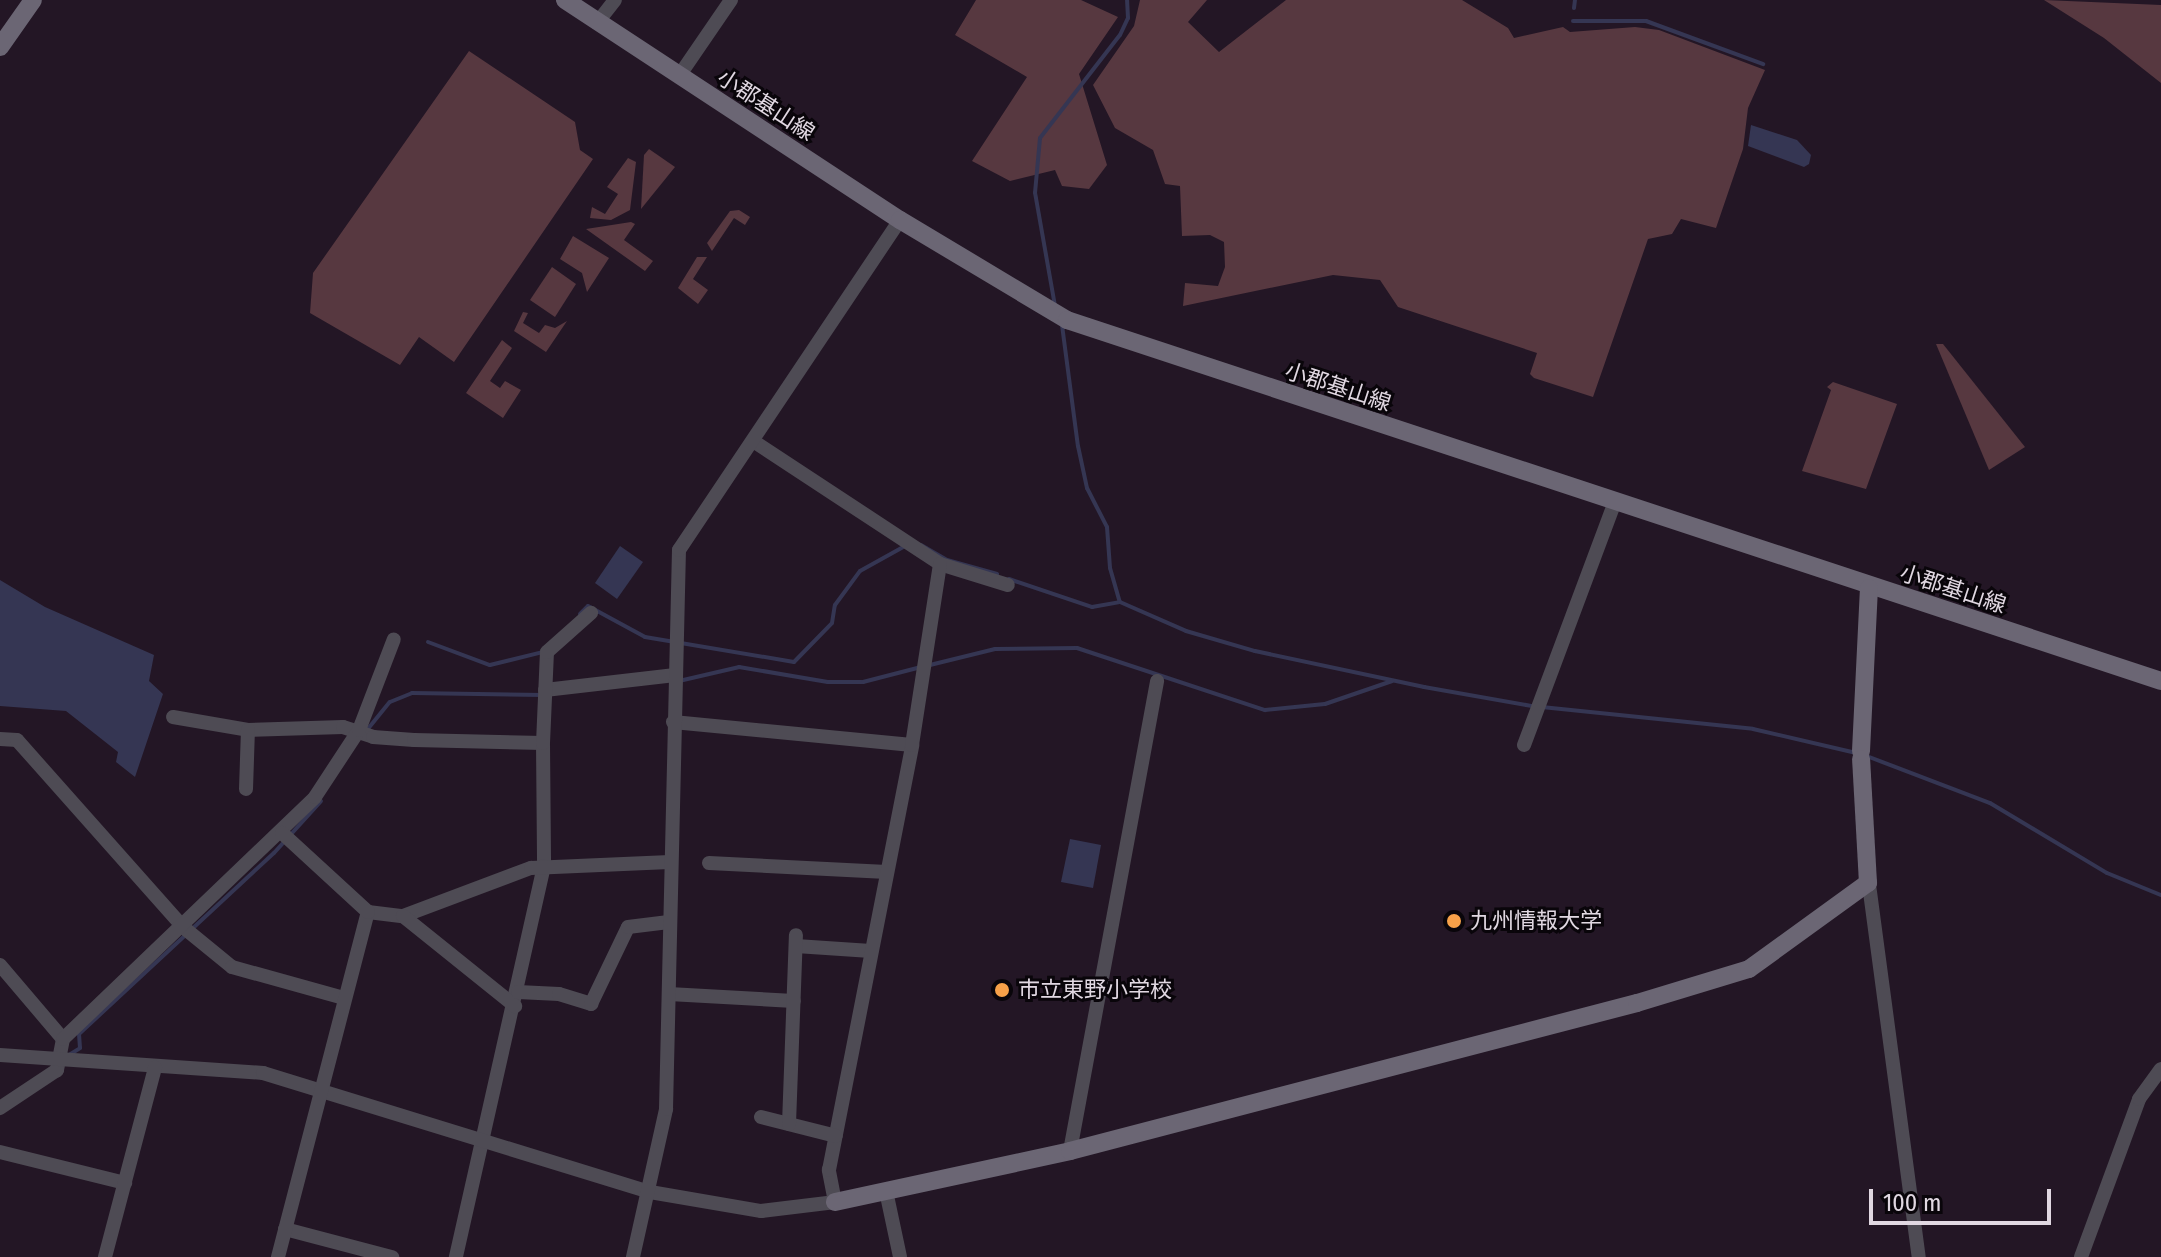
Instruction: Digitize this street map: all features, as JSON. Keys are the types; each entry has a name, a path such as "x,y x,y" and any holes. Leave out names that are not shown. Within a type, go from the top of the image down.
{"main road":[{"path":"0,47 33,0"},
{"name":"小郡基山線","path":"565,0 900,220 1058,315 1614,504 2161,681"},
{"path":"835,1202 1070,1151 1637,1003 1749,969 1868,883 1861,755 1869,588"}],"street":[{"path":"597,23 615,0"},
{"path":"679,76 731,0"},
{"path":"633,1257 650,1192 666,1109 679,550 900,220"},
{"path":"753,441 940,564 1008,585"},
{"path":"1524,745 1614,504"},
{"path":"0,1055 263,1073 650,1192 761,1211 835,1202 829,1170 912,745 940,564"},
{"path":"456,1257 544,866 543,743 547,652 591,613"},
{"path":"63,1039 282,833 315,797 359,730 394,639"},
{"path":"545,690 675,675"},
{"path":"1070,1151 1157,681"},
{"path":"173,717 248,730 359,730 373,737 414,740 543,743"},
{"path":"673,722 912,745"},
{"path":"246,789 248,730"},
{"path":"0,739 17,740 183,927 251,976 344,998"},
{"path":"282,833 368,912 403,916 544,866 670,862"},
{"path":"1865,855 1919,1257"},
{"path":"709,863 887,872"},
{"path":"278,1257 319,1090 368,912"},
{"path":"403,916 516,999 559,994 591,1004 628,927 669,922"},
{"path":"789,1124 796,940 871,951"},
{"path":"0,965 63,1039 62,1059 57,1070 0,1108"},
{"path":"669,994 794,1001"},
{"path":"105,1257 155,1068"},
{"path":"2081,1257 2139,1099 2161,1069"},
{"path":"761,1117 836,1136"},
{"path":"0,1152 125,1183"},
{"path":"886,1191 900,1257"},
{"path":"285,1229 382,1256"}],"shaded area":[{"path":"976,0 1081,0 1118,17 1079,74 1107,165 1089,189 1062,186 1055,170 1010,181 972,161 1027,77 955,35"},
{"path":"1140,0 1207,0 1188,22 1219,52 1286,0 1462,0 1508,28 1514,38 1563,27 1570,32 1635,27 1659,30 1765,70 1748,108 1743,149 1716,228 1681,219 1672,234 1648,239 1593,397 1534,378 1530,374 1537,353 1398,307 1380,280 1333,275 1183,306 1185,283 1218,286 1225,267 1224,242 1210,235 1182,236 1180,186 1165,184 1153,150 1115,128 1093,85 1134,26"},
{"path":"2044,0 2161,5 2161,83 2104,38"},
{"path":"469,51 575,122 580,150 593,159 454,362 419,337 400,365 310,313 313,273"},
{"path":"649,149 675,167 641,209 644,155"},
{"path":"628,158 636,162 630,210 611,220 590,218 592,207 605,214 618,194 607,187"},
{"path":"739,210 750,217 745,225 734,218 712,251 707,243 730,211"},
{"path":"635,224 624,240 653,261 645,271 586,229"},
{"path":"573,236 609,258 587,292 582,273 560,259"},
{"path":"697,257 707,257 693,279 708,290 698,304 678,288"},
{"path":"552,267 576,284 555,317 530,300"},
{"path":"523,312 528,313 523,323 539,333 545,325 555,328 567,321 546,352 514,331"},
{"path":"502,340 512,348 490,381 500,388 505,381 521,390 503,418 466,393"},
{"path":"1936,344 1943,344 2025,447 1989,470"},
{"path":"1833,382 1897,404 1866,489 1802,471 1831,390 1827,387"}],"water":[{"path":"1751,125 1797,140 1811,155 1809,164 1804,167 1748,146"},
{"path":"620,546 643,562 617,599 595,583"},
{"path":"0,580 45,607 154,655 149,681 163,694 135,777 116,762 118,752 66,711 0,706"},
{"path":"1070,839 1101,845 1093,888 1061,882"}],"waterway":[{"path":"1055,306 1035,193 1040,138 1120,35 1128,18 1127,0"},
{"path":"1574,8 1575,0"},
{"path":"1573,21 1646,21 1763,64"},
{"path":"1062,325 1078,446 1087,488 1107,527 1110,568 1120,602"},
{"path":"921,545 947,560 997,574"},
{"path":"580,614 588,606 645,637 794,662 832,623 835,605 860,571 905,546"},
{"path":"1009,579 1092,607 1120,602 1186,631 1255,651 1424,687 1532,706 1753,729 1856,753"},
{"path":"428,642 490,665 543,652"},
{"path":"930,665 995,649 1077,648 1265,710 1325,704 1392,681"},
{"path":"679,681 739,667 828,682 863,682 921,667"},
{"path":"367,730 390,702 412,693 543,695"},
{"path":"1864,755 1990,803 2107,873 2161,895"},
{"path":"69,1055 80,1048 79,1034 274,853 321,801"}],"place":[{"name":"九州情報大学","path":"1454,921"},
{"name":"市立東野小学校","path":"1002,990"}]}
